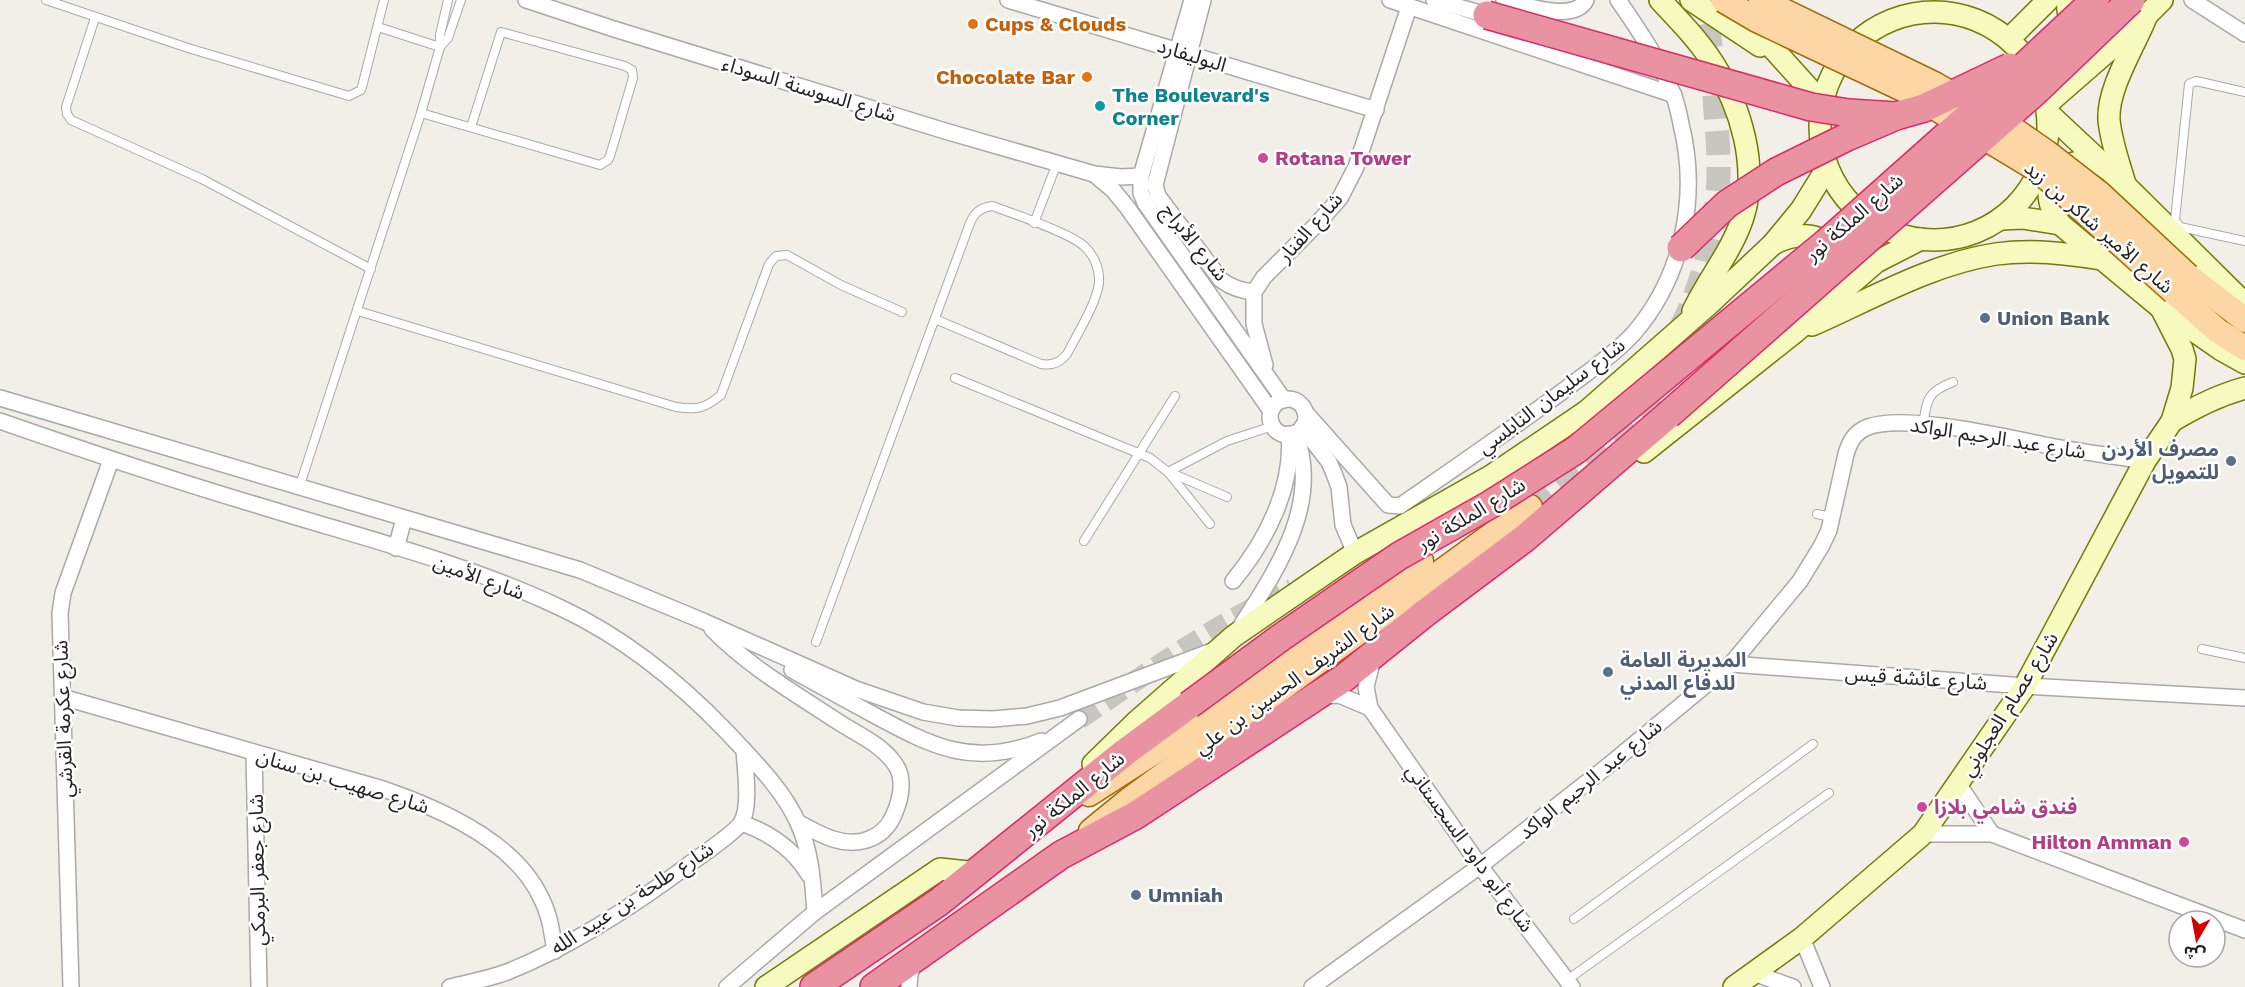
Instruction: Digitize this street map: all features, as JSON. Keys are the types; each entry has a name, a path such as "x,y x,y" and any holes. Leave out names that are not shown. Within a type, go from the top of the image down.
{"highway":[{"name":"شارع الملكة نور","path":"814,987 939,902 1124,753 1280,638 1400,556 1491,504 1576,450 1827,242 2095,0"},
{"path":"1495,8 1776,98 1849,113 1896,116"},
{"name":"شارع الملكة نور","path":"874,987 1061,855 1136,815 1344,678 1525,538 1668,415 2078,53 2137,15"},
{"path":"1681,248 1727,204 1776,172 1896,116 1950,96 2038,53"}],"main road":[{"path":"1660,0 1714,64 1744,130 1749,158 1743,216 1729,249 1700,296 1687,323"},
{"path":"1691,0 1788,64"},
{"name":"شارع الأمير شاكر بن زيد","path":"1723,0 1767,24 1908,92 2038,170 2218,331 2245,348"},
{"path":"1730,0 1821,102"},
{"name":"شارع الأمير شاكر بن زيد","path":"1761,0 1934,84 2017,132 2100,194 2174,292 2245,320"},
{"path":"2009,39 2048,0"},
{"path":"2068,0 2067,9 2072,22 2080,30 2090,32 2114,32 2162,0"},
{"path":"1913,6 1968,16 1990,26 2009,39 2034,68 2048,108 2048,143 2039,172 2023,198 2001,219 1983,230 1963,237 1942,240 1897,234 1874,224 1861,214 1839,189 1827,168 1821,146 1819,124 1821,102 1834,68 1857,41 1913,6"},
{"path":"2048,108 2137,15"},
{"path":"2118,178 2109,117 2113,93 2137,15"},
{"path":"2048,108 2245,304"},
{"path":"2118,178 2100,164 2087,161 2074,162 2062,168 2054,178 2049,191 2050,205 2060,224 2101,259 2174,292 2220,349 2245,363"},
{"path":"1007,849 1135,723 1226,643 1355,553 1491,476 1587,411 1773,244 1801,210 1816,182 1827,168"},
{"path":"2001,219 2023,218 2060,224"},
{"path":"1773,244 1786,238 1802,235 1816,237 1829,243 1836,251 1839,277 1836,290 1827,303"},
{"path":"1525,538 1641,454 1795,332 1876,262 1921,239"},
{"path":"1795,332 1904,283 1995,254 2043,251 2101,259"},
{"name":"شارع عصام العجلوني","path":"1734,987 1802,938 1923,834 2025,686 2145,461 2172,420 2182,388 2185,359 2174,292"},
{"name":"شارع عصام العجلوني","path":"2172,420 2194,407 2245,388"},
{"name":"شارع الشريف الحسين بن علي","path":"1061,855 1138,793 1530,507"},
{"name":"شارع الشريف الحسين بن علي","path":"1007,849 1174,739 1421,561"},
{"path":"766,987 940,869 976,873"}],"street":[{"name":"شارع السوسنة السوداء","path":"526,0 945,131 1094,174 1121,177 1141,176"},
{"name":"البوليفارد","path":"1008,0 1376,110"},
{"name":"شارع الأبراج","path":"1192,0 1155,185 1158,196 1221,280 1232,287 1254,292"},
{"name":"شارع الأبراج","path":"1141,176 1203,0"},
{"path":"1390,0 1674,95"},
{"path":"1434,0 1495,8 1569,12 1578,9 1586,0"},
{"name":"شارع سليمان النابلسي","path":"1298,427 1388,504 1395,507 1400,506 1520,423 1615,351 1647,316 1670,277 1681,248 1689,196 1689,161 1674,95 1646,38 1618,0"},
{"path":"2192,0 2245,33"},
{"name":"شارع الفنار","path":"1254,292 1264,277 1318,224 1340,198 1356,167 1409,7"},
{"name":"شارع السوسنة السوداء","path":"1094,174 1113,190 1127,207 1272,418"},
{"path":"1141,176 1141,193 1145,203 1284,400"},
{"path":"1254,292 1252,305 1254,324 1269,377"},
{"path":"0,398 404,519 538,556 580,570 703,621 856,689 923,712 958,718 993,719 1027,716 1060,708 1226,643 1277,567 1294,528 1304,474 1298,427 1299,403 1289,399 1274,406 1272,418 1283,434 1298,427"},
{"name":"شارع الأمين","path":"0,421 111,460 463,570 563,609 602,631 635,652 670,679 744,750 788,804 799,823 813,882 815,912"},
{"name":"شارع عبد الرحيم الواكد","path":"1312,987 1480,866 1610,765 1731,664 1800,581 1822,545 1824,516 1856,431 1871,426 1896,423 1923,425 1998,435 2145,461"},
{"path":"1298,427 1329,462 1339,487 1343,525 1355,553"},
{"path":"1233,581 1255,553 1278,504 1298,427"},
{"name":"شارع عكرمة القرشي","path":"71,987 60,613 63,593 111,460"},
{"path":"396,548 404,519"},
{"path":"703,621 932,745 987,754 1012,751 1040,742 1079,719 815,912 727,987"},
{"path":"703,621 756,667 872,743 896,765 901,786 898,803 891,821 873,839 856,843 840,842 799,823"},
{"path":"1370,708 1366,687 1374,654"},
{"name":"شارع عائشة قيس","path":"1731,664 2025,686 2245,698"},
{"path":"1317,696 1339,695 1370,708"},
{"name":"شارع صهيب بن سنان","path":"62,697 425,803 483,836 519,864 541,897 550,922 555,951"},
{"name":"شارع أبو داود السجستاني","path":"1370,708 1480,866 1570,984"},
{"path":"744,750 747,786 742,823 760,829 776,839 797,858 813,882"},
{"name":"شارع جعفر البرمكي","path":"254,753 259,987"},
{"path":"1959,784 1992,834"},
{"name":"شارع طلحة بن عبيد الله","path":"450,987 505,973 555,951 677,874 742,823"},
{"path":"1923,834 1992,834 2245,930"},
{"path":"1802,938 1822,987"},
{"path":"909,987 910,974 917,955"},
{"path":"1753,973 1793,987"},
{"path":"874,987 886,987"}],"lane":[{"path":"46,0 94,18 349,96 361,90 384,0"},
{"path":"299,488 421,113 440,47 440,35 448,0"},
{"path":"440,47 448,38 461,0"},
{"path":"94,18 66,107 71,120 202,179 371,269"},
{"path":"378,27 440,47"},
{"path":"421,113 596,164 605,163 610,156 633,78 632,70 625,66 501,32 471,127"},
{"path":"2245,92 2196,81 2190,84 2175,220 2180,227 2245,241"},
{"path":"1034,223 1057,163"},
{"path":"816,642 935,319 974,214 982,208 992,206 1034,223 1082,244 1092,255 1098,268 1099,283 1095,297 1063,359 1053,364 1041,364 935,319"},
{"path":"358,311 692,410 708,405 720,395 769,264 776,256 787,255 841,285 902,312"},
{"path":"955,378 1139,453 1168,472 1227,497"},
{"path":"1923,425 1929,396 1937,388 1953,382"},
{"path":"1084,541 1175,396"},
{"path":"1168,472 1272,418"},
{"path":"1168,472 1210,524"},
{"path":"2202,649 2245,658"},
{"path":"1574,919 1813,744"},
{"path":"1570,984 1829,793"}],"tunnel":[{"path":"1639,388 1672,344 1685,320 1704,269 1715,215 1719,177 1718,146 1711,52 1703,0"},
{"path":"1530,507 1665,392"},
{"path":"1079,719 1209,633 1292,589"}],"place":[{"name":"Cups & Clouds","path":"973,24"},
{"name":"Chocolate Bar","path":"1087,77"},
{"name":"The Boulevard's Corner","path":"1100,106"},
{"name":"Rotana Tower","path":"1263,158"},
{"name":"Union Bank","path":"1985,318"},
{"name":"مصرف الأردن للتمويل","path":"2231,461"},
{"name":"المديرية العامة للدفاع المدني","path":"1608,672"},
{"name":"فندق شامي بلازا","path":"1922,807"},
{"name":"Hilton Amman","path":"2184,842"},
{"name":"Umniah","path":"1136,895"}]}
